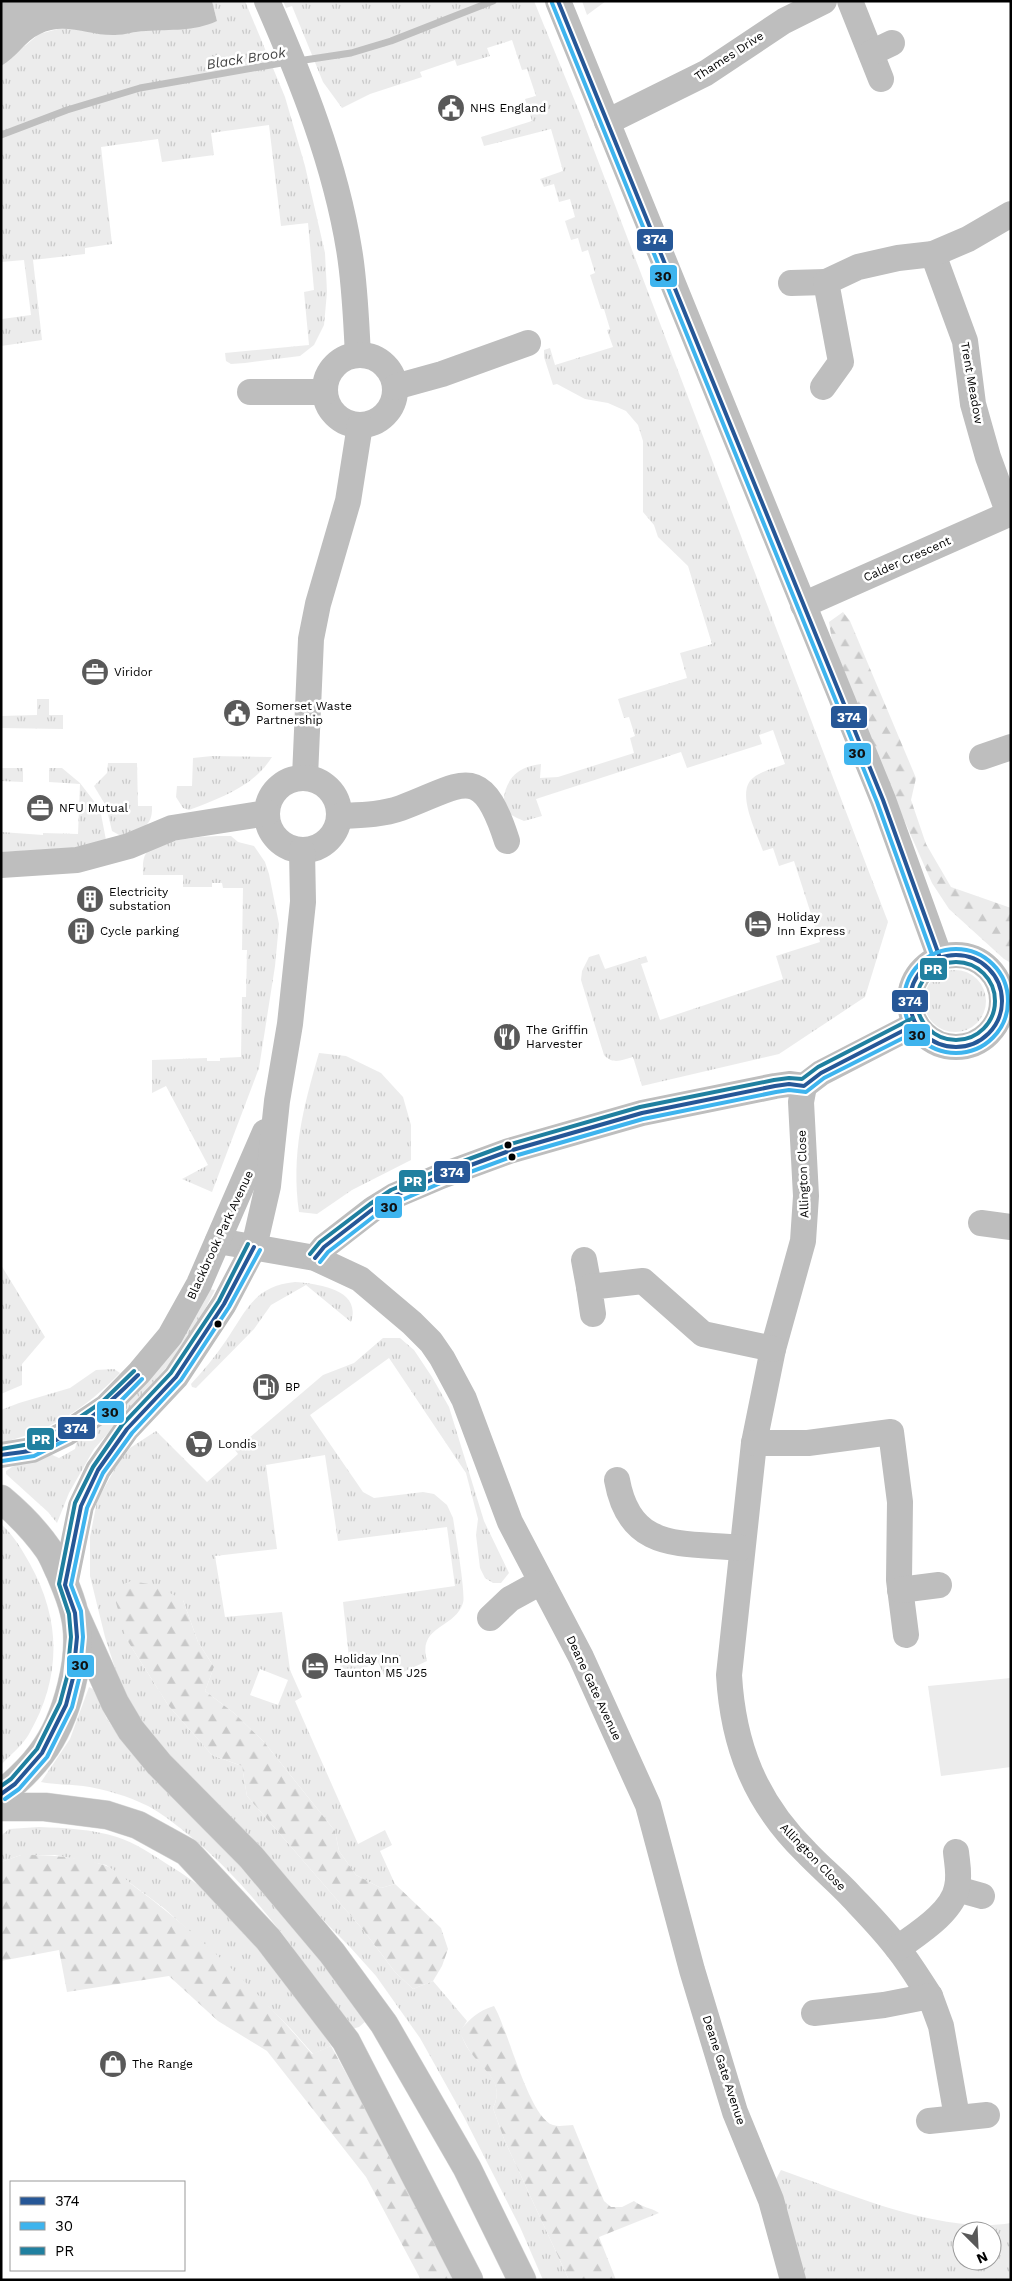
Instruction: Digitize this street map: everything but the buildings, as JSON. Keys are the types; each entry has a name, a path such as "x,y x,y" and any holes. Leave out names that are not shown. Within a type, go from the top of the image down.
{"main road":[{"path":"1,1499 26,1520 49,1550 65,1585 74,1613 115,1703 131,1730 159,1764 251,1857 332,1953 384,2024 467,2168 522,2280"},
{"path":"1,1794 15,1784 42,1753 66,1705 73,1678 77,1636 74,1613"},
{"path":"1,1807 44,1807 107,1815 138,1825 187,1852 268,1939 346,2041 469,2280"}],"street":[{"path":"267,1 324,142 349,249 354,287 358,355"},
{"path":"558,1 883,800 940,958"},
{"name":"Thames Drive","path":"607,122 706,73 761,35 824,1"},
{"path":"850,1 882,48 881,79"},
{"path":"791,283 826,282 858,267 898,258 933,254 968,239 1011,214"},
{"name":"Trent Meadow","path":"933,254 965,341 974,404 988,457 1010,513"},
{"path":"823,387 850,363 826,282"},
{"path":"396,387 442,374 528,343"},
{"path":"358,355 371,357 383,364 392,374 396,387 395,399 386,414 371,423 360,425 349,424 332,412 326,392 327,379 334,367 345,359 358,355"},
{"path":"250,392 326,392"},
{"path":"305,777 311,639 318,604 348,501 360,425"},
{"name":"Calder Crescent","path":"803,605 1010,513"},
{"path":"305,777 319,780 331,789 338,802 340,816 335,832 323,845 302,850 288,847 277,839 269,827 267,813 274,791 283,783 294,778 305,777"},
{"path":"340,816 385,813 452,786 469,785 482,792 491,801 498,814 507,841"},
{"path":"1,864 77,860 129,846 172,828 267,813"},
{"name":"Blackbrook Park Avenue","path":"65,1585 80,1506 98,1470 127,1430 176,1377 224,1304 254,1247 268,1186 277,1101 290,1024 303,902 302,850"},
{"path":"959,955 975,959 986,966 996,978 1001,991 1006,1007 993,1029 982,1040 968,1046 955,1048 939,1044 925,1036 916,1024 910,1005 911,990 917,976 928,965 940,958 959,955"},
{"path":"315,1258 324,1247 373,1209 394,1196 441,1176 510,1151 642,1113 775,1086 790,1084 804,1086 821,1073 916,1024"},
{"name":"Allington Close","path":"804,1086 801,1102 806,1196 803,1241 774,1349 754,1443 751,1487 742,1548 729,1675 734,1723 754,1784 786,1831 849,1894 898,1948 930,1996 941,2026 957,2117"},
{"name":"Blackbrook Park Avenue","path":"1,1455 32,1450 67,1433 106,1407 140,1373 170,1336 199,1284 246,1181 277,1101"},
{"path":"981,1223 1011,1227"},
{"name":"Deane Gate Avenue","path":"218,1241 315,1258 360,1279 412,1323 431,1342 442,1358 464,1399 510,1522 582,1657 648,1805 698,1989 736,2112 771,2200 793,2280"},
{"path":"584,1260 593,1314"},
{"path":"589,1287 643,1281 703,1334 774,1349"},
{"path":"754,1443 808,1443 890,1420 900,1502 901,1530 898,1551 900,1590 906,1635"},
{"path":"617,1480 620,1496 627,1514 640,1529 652,1537 669,1541 742,1548"},
{"path":"490,1618 510,1599 541,1582"},
{"path":"900,1590 939,1585"},
{"path":"898,1948 931,1924 951,1902 957,1889 956,1852"},
{"path":"957,1889 982,1896"},
{"path":"814,2013 884,2005 930,1996"},
{"path":"929,2121 987,2115"}],"green space":[{"path":"212,1 245,1 285,97 305,166 325,253 327,292 324,325 314,345 300,356 231,364 226,361 225,353 309,345 304,292 314,290 308,223 281,226 269,125 211,133 214,155 162,162 158,139 101,147 112,244 85,248 85,254 33,260 42,340 1,346 1,316 2,319 31,315 24,260 1,262 1,66 39,34 58,29 77,29 114,35 217,21"},
{"path":"283,1 534,1 581,116 888,922 865,997 779,1054 642,1086 633,1057 614,1061 604,1055 581,980 582,971 589,957 599,954 605,969 646,956 648,962 641,964 660,1020 783,979 776,956 820,942 794,861 779,866 773,848 763,851 749,813 746,793 748,784 756,776 785,764 773,730 759,735 762,744 687,768 681,752 536,799 542,816 524,821 510,814 504,804 505,792 510,780 518,772 526,768 541,764 540,778 558,777 634,753 630,738 635,736 629,717 624,718 618,699 687,678 680,653 712,644 688,566 658,537 654,525 643,512 643,441 638,425 626,411 608,403 585,399 557,384 553,385 544,357 544,350 550,348 555,365 613,347 607,330 610,329 604,309 601,309 590,275 595,273 588,250 582,252 578,238 571,240 565,221 575,217 570,199 559,202 554,184 544,187 540,179 563,171 551,129 484,146 481,137 532,121 525,99 536,96 527,69 522,70 512,40 487,48 490,56 457,66 455,60 420,72 422,77 370,94 342,108 323,82 292,6 286,8"},
{"path":"582,1 606,1 587,15"},
{"path":"843,612 850,621 916,778 911,800 926,844 951,887 1011,908 1011,963 1004,959 949,909 932,883 901,813 832,641 829,622"},
{"path":"37,699 49,699 49,715 63,715 63,729 1,728 1,716 37,715"},
{"path":"212,756 272,757 246,784 189,810 183,808 176,797 177,786 192,786 193,758"},
{"path":"108,763 137,763 138,806 152,806 152,814 144,827 121,836 112,831 106,806 94,786 107,773"},
{"path":"1,768 23,768 23,782 1,781"},
{"path":"49,768 62,768 80,783 100,809 106,840 75,848 1,852 1,832 43,835 43,833 78,834 80,784 49,782"},
{"path":"231,836 238,842 254,846 265,862 279,924 275,966 259,1068 212,1192 182,1179 208,1165 166,1086 152,1093 152,1060 207,1058 207,1061 220,1061 220,1058 241,1057 242,997 246,997 247,950 242,950 243,888 223,888 222,883 212,883 212,887 183,887 183,875 143,875 143,866 144,857 147,852 161,844 193,838"},
{"path":"949,970 961,970 977,979 984,989 986,1001 984,1013 977,1023 961,1032 949,1032 938,1027 929,1018 924,1007 924,995 929,984 938,975"},
{"path":"319,1053 346,1056 381,1073 403,1097 411,1125 411,1160 352,1190 317,1214 299,1212 296,1170 300,1131"},
{"path":"1,1265 45,1337 22,1364 22,1385 1,1394"},
{"path":"295,1282 315,1284 336,1290 344,1295 350,1302 353,1311 351,1322 306,1285 271,1305 254,1329 196,1388 192,1387 191,1384 217,1353 252,1302 269,1289 281,1284"},
{"path":"209,1289 215,1290 194,1330 174,1359 94,1449 69,1493 57,1523 48,1512 6,1474 6,1471 48,1453 59,1458 75,1449 78,1436"},
{"path":"383,1338 400,1338 414,1350 449,1407 484,1521 509,1573 501,1583 493,1583 485,1578 480,1568 476,1535 478,1519 466,1473 389,1358 310,1415 363,1492 374,1498 423,1492 434,1494 447,1505 453,1518 464,1597 459,1611 453,1618 438,1628 427,1640 425,1649 427,1661 386,1680 378,1662 344,1677 338,1661 349,1658 343,1602 455,1586 447,1527 338,1541 325,1455 266,1465 277,1549 215,1556 225,1617 282,1612 290,1670 302,1697 295,1701 358,1844 385,1830 392,1845 380,1851 395,1884 381,1888 356,1875 339,1851 335,1831 264,1742 234,1713 205,1691 214,1667 198,1642 183,1600 127,1640 168,1705 212,1755 242,1766 247,1796 364,1931 395,1972 413,1989 433,1981 467,2021 460,2032 468,2048 495,2083 497,2090 493,2108 504,2139 569,2280 543,2280 520,2227 464,2117 420,2038 376,1976 242,1828 171,1758 143,1724 121,1687 105,1637 90,1576 90,1537 97,1501 118,1463 130,1448 156,1431 207,1482 238,1454 235,1450 323,1375 354,1363","holes":["260,1669 288,1680 278,1705 250,1695"]},
{"path":"114,1369 120,1373 80,1408 36,1432 1,1443 1,1410 70,1388 96,1370"},
{"path":"1,1524 20,1547 40,1585 48,1606 54,1649 52,1670 40,1713 20,1746 1,1765"},
{"path":"131,1581 155,1585 183,1600 198,1642 214,1667 205,1691 234,1713 264,1742 335,1831 339,1851 356,1875 381,1888 395,1884 441,1928 448,1949 442,1966 433,1981 413,1989 395,1972 364,1931 247,1796 242,1766 212,1755 168,1705 127,1640 114,1596 124,1584"},
{"path":"1011,1678 1011,1767 941,1776 928,1686"},
{"path":"89,1687 93,1689 107,1719 120,1738 145,1768 297,1925 366,2021 359,2027 352,2029 349,2026 293,1948 253,1898 209,1852 176,1825 148,1806 116,1793 83,1786 41,1782 70,1739"},
{"path":"69,1828 107,1834 124,1839 201,1887 235,1917 265,1952 307,2008 331,2046 313,2054 241,1979 165,1909 106,1865 55,1855 21,1855 1,1862 1,1836 9,1829"},
{"path":"21,1855 73,1858 94,1862 112,1869 182,1924 228,1965 312,2054 331,2046 403,2177 453,2280 421,2280 366,2177 267,2051 218,2021 169,1976 67,1992 59,1950 1,1961 1,1862"},
{"path":"494,2006 500,2017 527,2090 536,2107 544,2119 553,2125 573,2125 604,2201 611,2207 622,2207 634,2201 659,2213 599,2237 616,2280 569,2280 504,2139 493,2108 497,2090 495,2083 469,2050 459,2032 474,2016"},
{"path":"781,2170 895,2210 952,2222 952,2271 1002,2271 1002,2224 1011,2223 1011,2280 805,2280 775,2181"}],"shaded area":[{"path":"1,1 212,1 217,21 199,27 142,31 119,35 106,35 68,29 49,30 35,37 1,66"}],"waterway":[{"name":"Black Brook","path":"298,61 351,53 391,41 493,1"},
{"name":"Black Brook","path":"1,135 67,110 140,88 287,62"}],"transit line":[{"name":"374","path":"558,1 883,800 940,958"},
{"name":"30","path":"552,3 877,802 934,960"},
{"name":"30","path":"956,949 976,953 993,964 1004,981 1008,1001 1004,1021 993,1038 976,1049 956,1053 936,1049 919,1038 908,1021 904,1001 908,981 919,964 936,953 956,949"},
{"name":"374","path":"956,955 973,959 988,969 998,984 1002,1001 998,1018 988,1033 973,1043 956,1047 939,1043 924,1033 914,1018 910,1001 914,984 924,969 939,959 956,955"},
{"name":"PR","path":"948,962 964,962 978,968 989,979 995,993 995,1001 995,1009 989,1023 978,1034 964,1040 948,1040 934,1034 923,1023 917,1009 917,993 923,979 934,968 948,962"},
{"name":"PR","path":"310,1254 320,1242 391,1190 439,1170 507,1145 640,1107 774,1080 802,1079 818,1067 913,1018"},
{"name":"374","path":"315,1258 324,1247 373,1209 394,1196 441,1176 509,1151 642,1113 775,1086 789,1084 804,1086 821,1073 916,1024"},
{"name":"30","path":"320,1262 328,1252 377,1214 397,1202 443,1182 511,1157 643,1119 776,1092 789,1090 806,1092 824,1078 919,1030"},
{"name":"PR","path":"1,1786 11,1779 37,1749 60,1703 67,1677 71,1637 69,1614 59,1584 75,1503 93,1467 122,1425 171,1373 219,1301 248,1244"},
{"name":"374","path":"1,1794 15,1784 42,1753 66,1705 73,1678 77,1637 75,1613 65,1585 81,1506 98,1470 127,1429 176,1377 224,1304 254,1247"},
{"name":"30","path":"5,1799 19,1789 47,1757 72,1707 79,1679 83,1637 81,1611 71,1585 87,1508 103,1473 132,1433 181,1380 229,1307 260,1250"},
{"name":"PR","path":"1,1449 30,1444 64,1428 102,1402 134,1371"},
{"name":"374","path":"1,1455 24,1452 47,1445 75,1429 115,1397 138,1375"},
{"name":"30","path":"2,1461 34,1456 70,1438 110,1412 142,1379"}],"place":[{"name":"NHS England","path":"451,108"},
{"name":"Viridor","path":"95,672"},
{"name":"Somerset Waste Partnership","path":"237,713"},
{"name":"NFU Mutual","path":"40,808"},
{"name":"Electricity substation","path":"90,899"},
{"name":"Holiday Inn Express","path":"758,924"},
{"name":"Cycle parking","path":"81,931"},
{"name":"The Griffin Harvester","path":"507,1037"},
{"name":"BP","path":"266,1387"},
{"name":"Londis","path":"199,1444"},
{"name":"Holiday Inn Taunton M5 J25","path":"315,1666"},
{"name":"The Range","path":"113,2064"}]}
